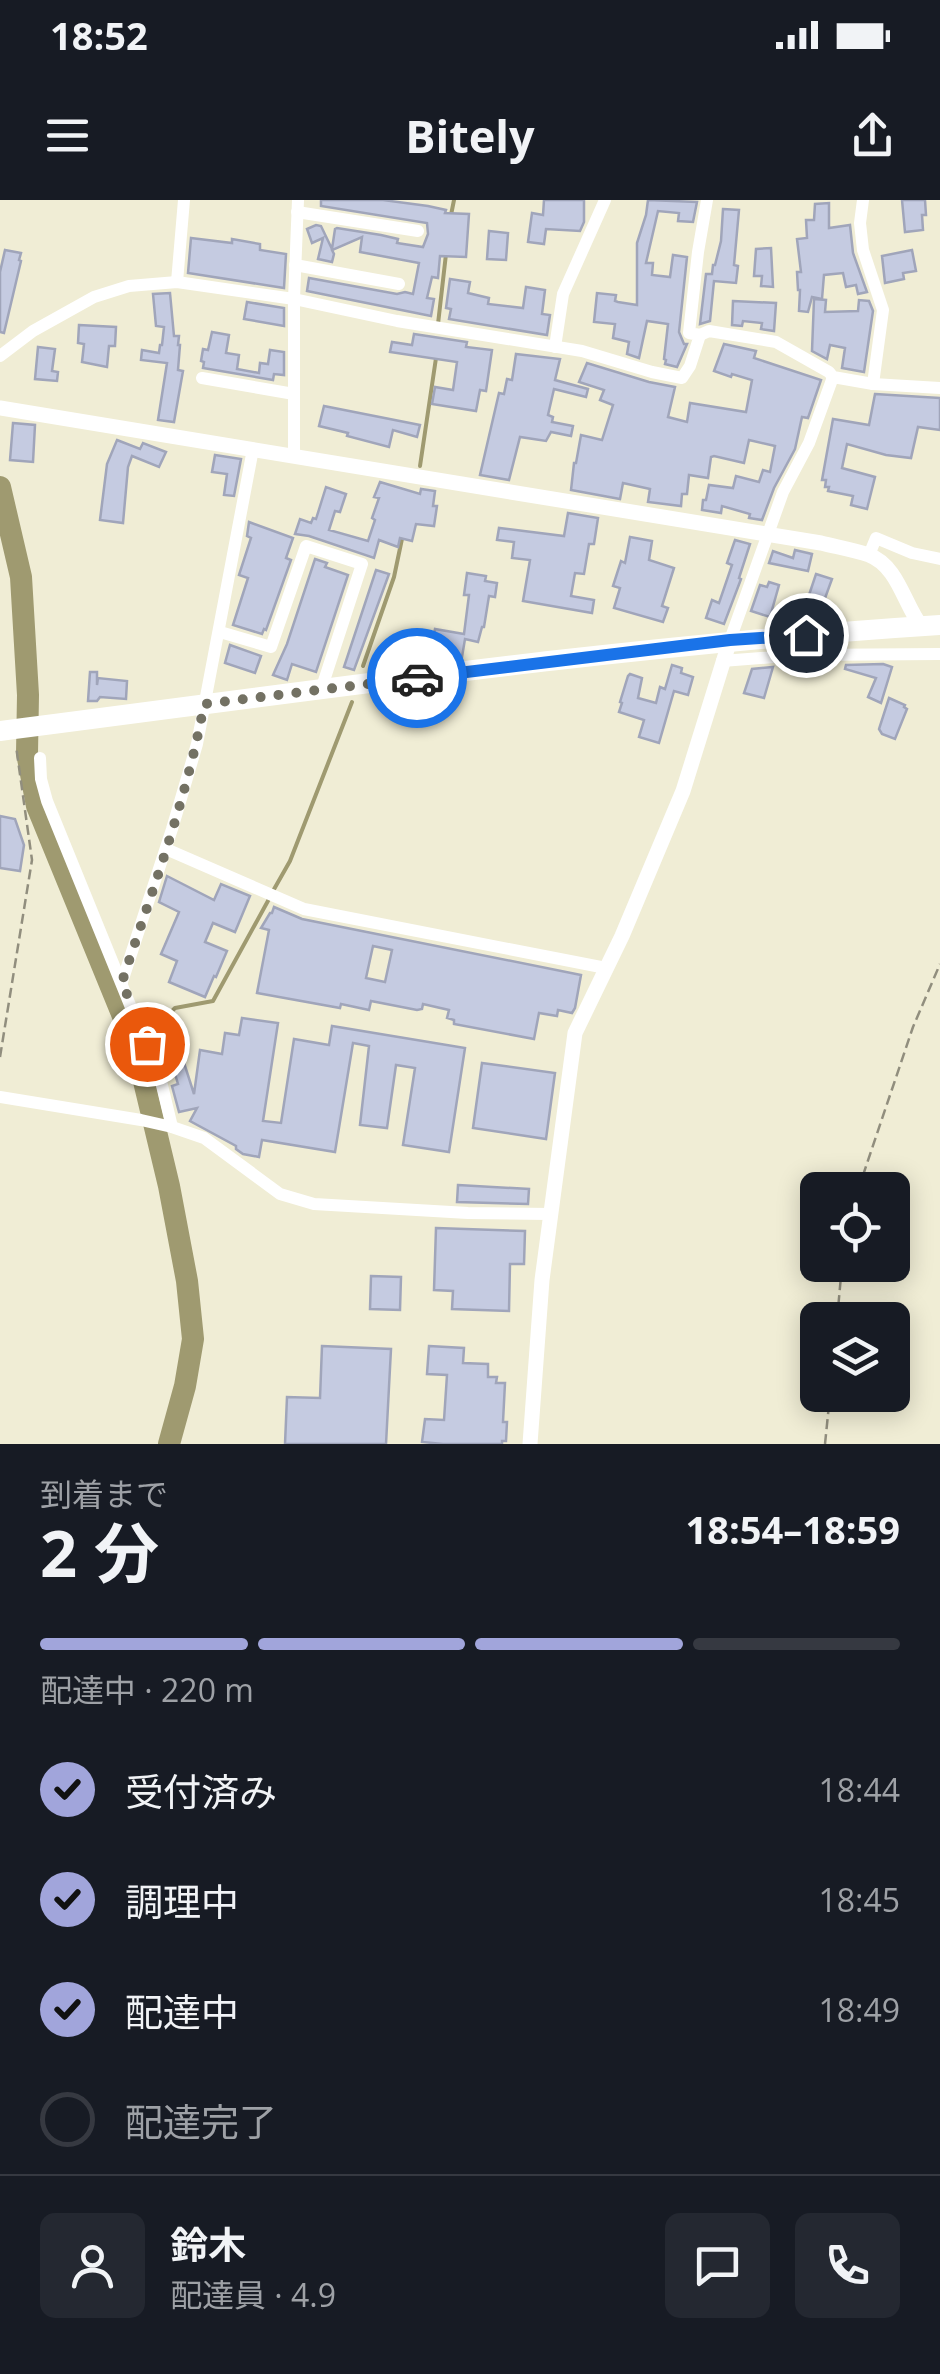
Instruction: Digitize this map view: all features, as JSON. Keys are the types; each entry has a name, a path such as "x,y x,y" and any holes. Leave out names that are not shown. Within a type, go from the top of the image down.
{"main road":[{"path":"7,730 730,640 930,626"}],"street":[{"path":"176,282 184,200"},
{"path":"556,347 563,294 605,200"},
{"path":"707,200 689,334 709,331 776,342 833,377 940,388"},
{"path":"863,200 862,250 883,310 873,384"},
{"path":"294,455 298,206 418,231"},
{"path":"296,265 400,284"},
{"path":"0,356 33,331 94,297 129,286 176,282 294,299 597,354 682,378 700,335"},
{"path":"530,1444 536,1337 574,1034 622,936 683,792 722,661 768,533 783,492 809,443 833,377"},
{"path":"202,378 294,394"},
{"path":"0,408 768,533 869,555 888,567 912,614 930,626"},
{"path":"122,982 196,744 253,449"},
{"path":"869,555 876,538 912,553 940,559"},
{"path":"220,632 271,648 306,546 362,564 321,690"},
{"path":"722,661 800,655 940,654"},
{"path":"40,758 47,801 145,1040 152,1048 169,1126"},
{"path":"166,850 304,909 606,968"},
{"path":"0,1097 169,1126 204,1138 280,1194 314,1204 550,1214"}],"path":[{"path":"0,1057 32,860 7,730"},
{"path":"864,1172 912,1027 940,964"},
{"path":"825,1444 828,1412"}],"building":[{"path":"321,200 383,200 469,214 466,257 440,256 438,278 432,277 427,298 434,299 431,316 307,291 309,278 413,294 419,263 360,252 362,237 332,250 332,262 318,259 323,238 312,243 307,229 321,226 332,249 337,228 423,247 428,234 427,223 321,206"},
{"path":"544,200 584,200 580,231 546,229 544,244 528,242 532,213 543,215"},
{"path":"648,200 697,202 693,222 678,221 679,213 658,211 646,263 653,263 652,275 670,277 673,255 687,257 679,332 687,344 677,367 665,364 668,324 647,321 639,358 627,354 629,342 613,338 615,324 594,322 597,293 616,295 615,301 637,305 637,243"},
{"path":"902,200 925,200 923,230 905,232"},
{"path":"829,203 829,228 850,225 853,253 867,292 858,294 856,285 846,287 843,273 824,275 822,299 812,297 808,312 799,311 797,272 801,272 797,239 807,238 806,220 814,220 815,204"},
{"path":"723,209 739,210 736,283 714,281 710,321 700,324 706,274 712,274 721,241"},
{"path":"489,231 508,233 506,260 487,259"},
{"path":"191,238 232,243 232,239 260,244 260,250 286,254 284,288 188,273"},
{"path":"771,248 773,287 761,286 762,276 754,276 756,249"},
{"path":"5,250 21,253 21,261 4,333 0,332 0,272"},
{"path":"912,250 916,271 903,273 904,279 885,283 882,256"},
{"path":"450,279 470,282 468,293 489,298 488,304 523,308 526,287 545,290 542,314 550,315 547,335 449,319 451,309 446,308"},
{"path":"170,293 174,336 179,336 180,345 178,370 183,371 174,422 158,420 167,363 141,360 142,350 159,353 162,345 164,327 156,326 153,294"},
{"path":"814,299 826,300 825,312 858,311 859,300 869,301 873,311 864,372 842,368 845,348 830,345 827,359 812,351"},
{"path":"733,301 776,303 774,331 761,329 762,323 743,321 742,326 732,325"},
{"path":"247,302 284,308 284,326 244,319"},
{"path":"79,325 116,327 115,346 109,346 107,367 82,362 84,344 78,343"},
{"path":"212,332 229,335 226,353 239,355 237,369 259,373 260,363 268,364 270,350 284,352 284,375 274,374 273,380 203,368 203,349 208,350"},
{"path":"414,334 492,350 486,391 480,390 476,411 432,404 435,387 453,390 457,362 390,352 392,342 412,345"},
{"path":"724,344 756,351 754,358 821,380 808,418 802,417 795,449 762,520 722,506 721,513 702,510 709,485 733,488 736,476 759,482 763,470 770,472 775,446 749,440 744,463 714,456 708,478 689,475 681,506 648,502 650,489 623,483 620,499 571,490 581,435 602,440 613,405 600,400 604,390 579,382 587,363 675,387 668,417 687,422 690,403 746,412 752,380 714,371"},
{"path":"38,347 55,349 52,371 58,372 57,381 35,379"},
{"path":"516,354 560,359 555,380 588,389 586,397 554,389 548,415 553,417 552,422 573,426 571,436 551,432 546,441 520,437 509,480 480,475 499,393 504,394 507,379 512,380"},
{"path":"875,394 940,398 940,430 918,427 911,458 847,444 842,468 875,477 867,509 851,505 853,496 828,491 826,480 822,480 833,419 869,425"},
{"path":"324,406 420,425 417,437 393,430 389,447 347,436 348,433 319,426"},
{"path":"13,423 35,425 33,462 10,460"},
{"path":"117,440 140,449 143,443 166,452 159,467 132,456 123,523 100,520 107,464"},
{"path":"215,455 241,459 234,496 224,495 227,474 212,472"},
{"path":"380,482 420,494 421,489 435,491 434,526 416,524 412,541 400,538 398,547 379,540 374,558 295,534 300,519 311,523 316,519 326,487 346,494 329,530 368,541"},
{"path":"568,513 598,518 584,574 575,573 571,596 594,600 592,613 523,601 530,560 512,558 514,542 497,540 499,528 564,536"},
{"path":"249,522 293,538 286,558 291,560 262,634 233,625 248,578 239,575 251,538 247,536"},
{"path":"630,537 652,541 649,560 674,568 662,606 668,608 663,622 614,608 620,588 613,586 621,561 625,563"},
{"path":"735,540 750,544 724,624 706,618 712,600 719,603 732,565 727,563"},
{"path":"795,550 812,554 808,571 769,563 773,551 793,558"},
{"path":"315,559 348,575 316,672 292,664 287,680 273,675"},
{"path":"376,570 389,574 354,670 344,667"},
{"path":"467,573 486,576 485,581 497,583 495,597 489,596 478,642 465,639 462,657 431,651 435,629 464,634 469,595 464,595"},
{"path":"816,574 832,579 820,612 806,604"},
{"path":"769,582 779,585 770,617 751,611 760,585 767,587"},
{"path":"230,645 261,656 255,673 225,663"},
{"path":"672,665 693,677 688,695 674,691 659,743 639,737 644,720 619,712 628,676 642,678 638,698 656,703"},
{"path":"846,665 892,667 881,703 868,697 876,678 845,669"},
{"path":"773,667 764,698 744,693 752,669"},
{"path":"90,672 97,672 97,685 98,678 127,681 126,699 100,697 88,701"},
{"path":"889,698 907,709 895,739 879,729"},
{"path":"0,816 15,819 24,845 20,871 0,868"},
{"path":"167,876 214,900 221,884 250,896 235,932 213,923 205,942 227,951 205,997 169,982 177,961 161,954 179,912 159,902"},
{"path":"274,907 302,919 581,975 575,1008 572,1013 558,1010 557,1016 539,1013 534,1039 454,1024 454,1020 447,1018 449,1010 423,1004 417,1010 371,1001 369,1010 257,993 269,930 261,928","holes":["373,946 392,950 385,982 366,978"]},
{"path":"242,1018 278,1023 263,1121 281,1123 294,1039 329,1045 332,1026 465,1048 449,1152 403,1145 415,1068 396,1065 387,1128 360,1125 369,1046 353,1043 335,1152 262,1140 259,1157 243,1154 236,1146 190,1121 197,1108 179,1112 172,1086 178,1084 167,1047 178,1044 194,1094 200,1050 222,1054 225,1033 239,1035"},
{"path":"482,1063 555,1073 546,1139 473,1128"},
{"path":"458,1185 529,1189 528,1204 457,1202"},
{"path":"436,1228 525,1231 524,1264 510,1264 509,1311 452,1309 453,1291 434,1290"},
{"path":"371,1276 401,1277 400,1310 370,1309"},
{"path":"322,1346 391,1349 386,1444 285,1444 287,1397 320,1398"},
{"path":"429,1346 464,1348 463,1363 488,1364 488,1377 505,1383 506,1441 422,1442 425,1419 444,1420 447,1375 427,1374"}],"waterway":[{"path":"451,215 454,200"},
{"path":"438,324 446,254"},
{"path":"420,466 436,358"},
{"path":"0,487 21,577 27,753 37,806 136,1048 187,1281 193,1339 169,1444"},
{"path":"363,666 394,577 403,534"},
{"path":"273,891 290,861 352,702"},
{"path":"136,1048 175,1008 213,1001 269,899"}],"way so far":[{"path":"147,1044 122,982 172,830 204,704 417,678"}],"route":[{"path":"417,678 730,640 806,635"}]}
